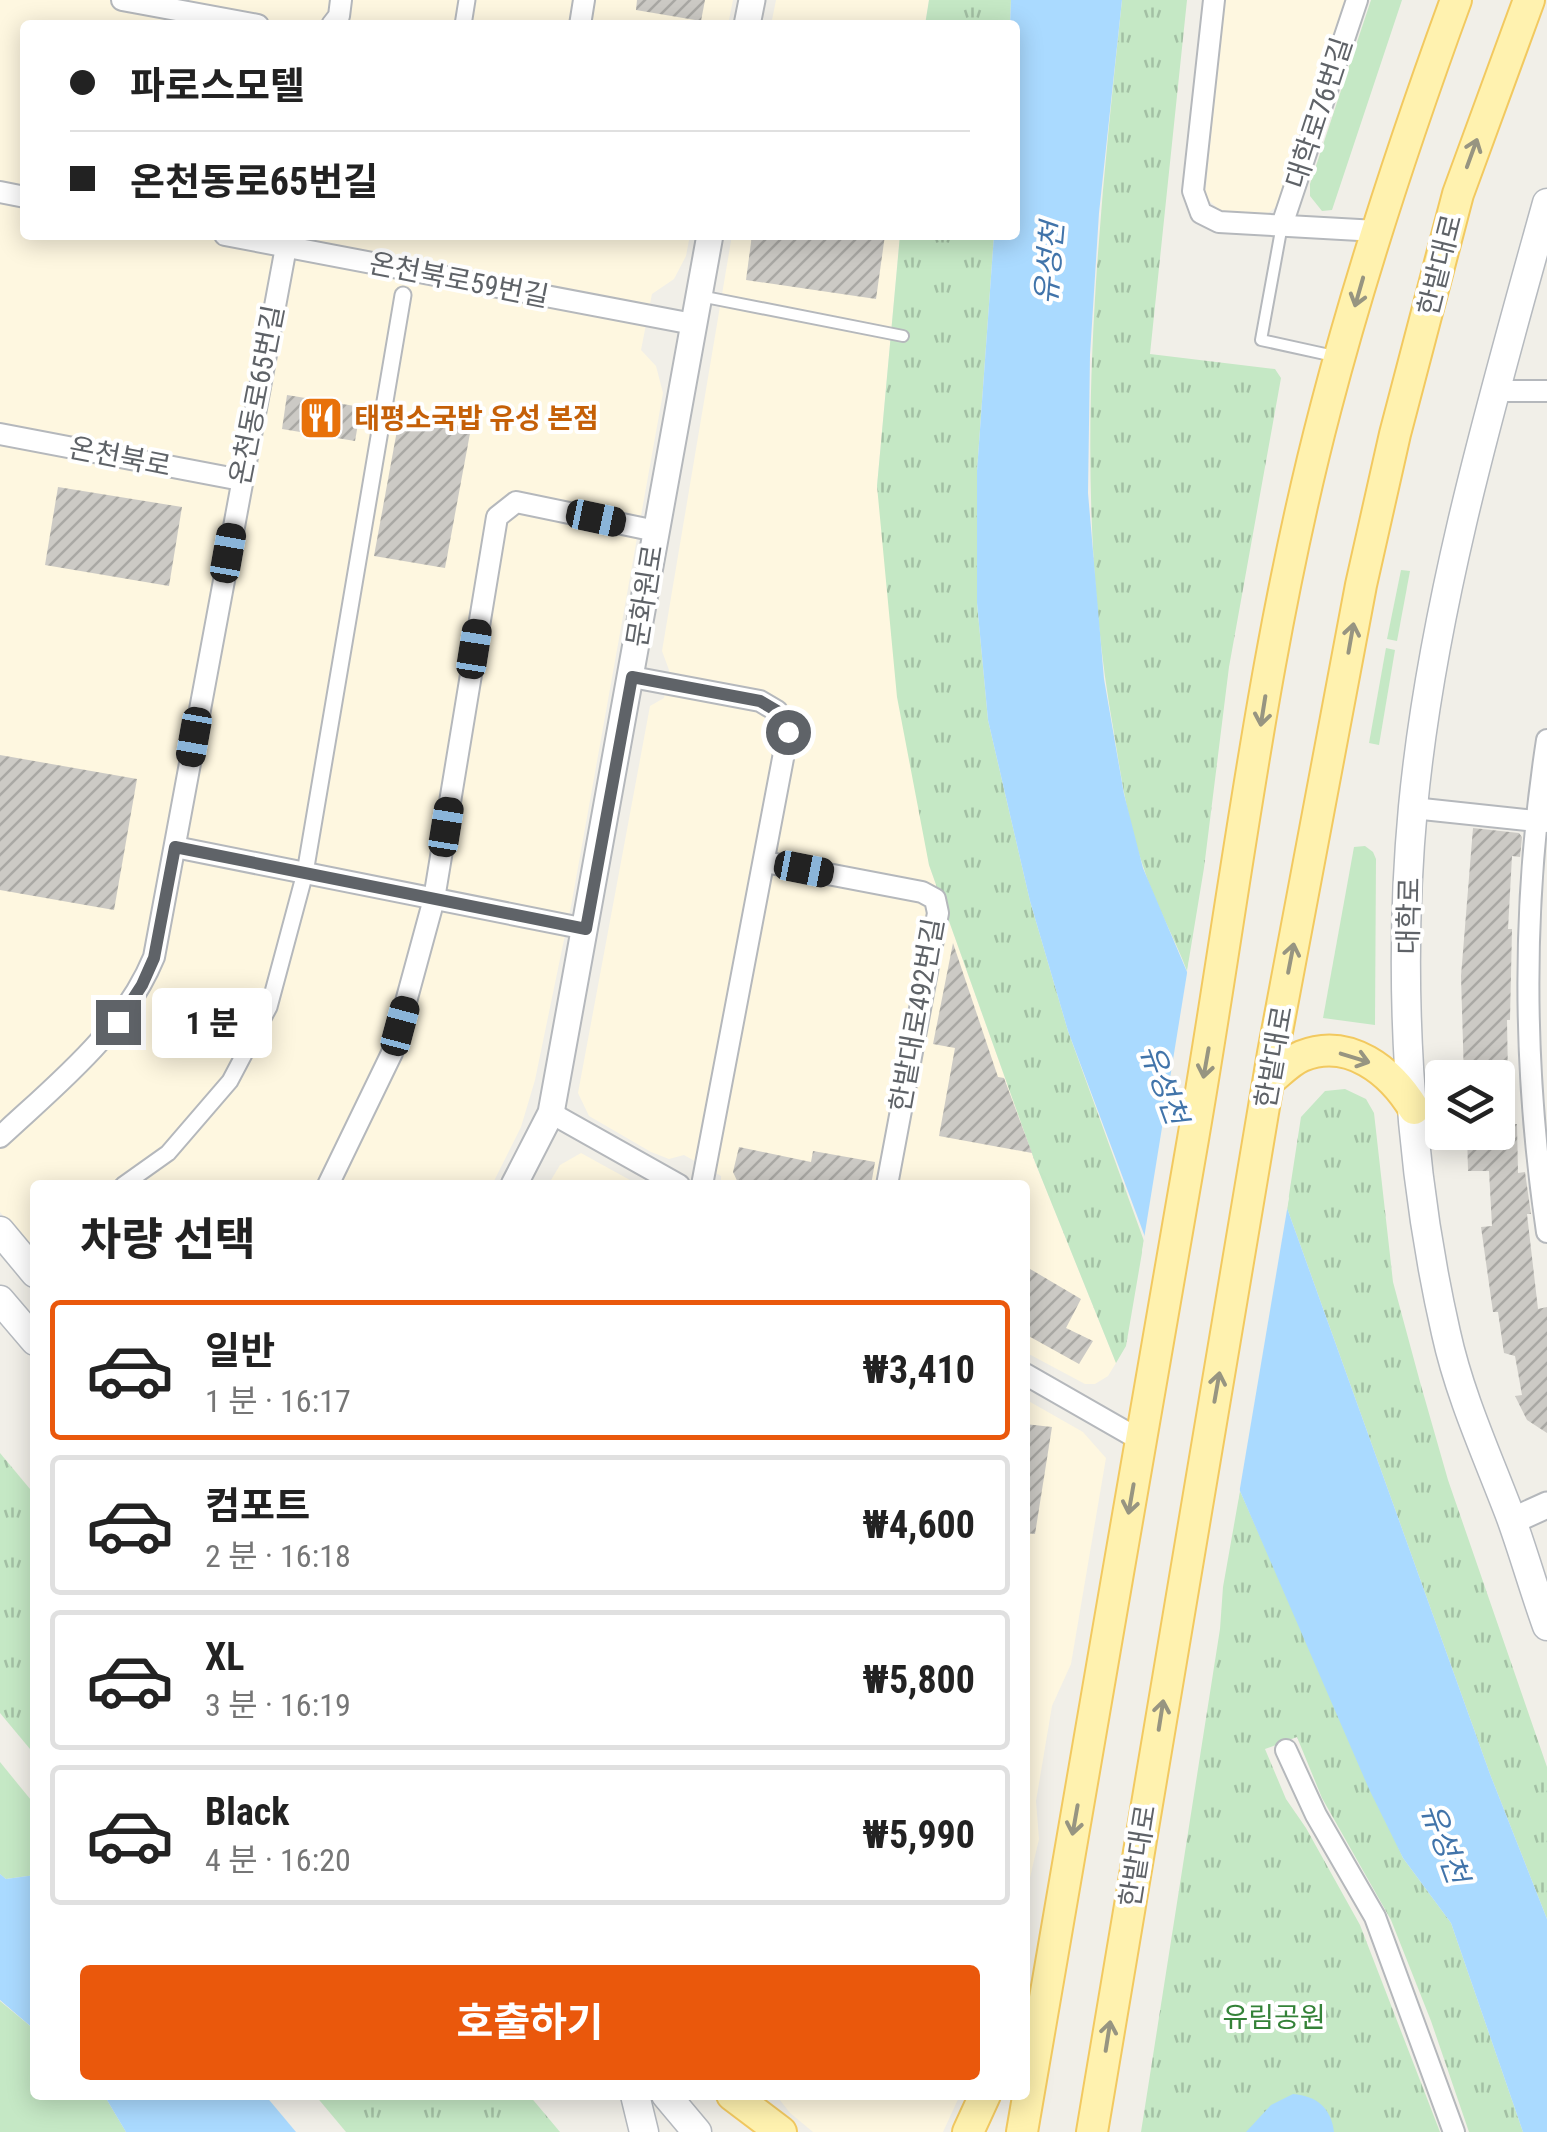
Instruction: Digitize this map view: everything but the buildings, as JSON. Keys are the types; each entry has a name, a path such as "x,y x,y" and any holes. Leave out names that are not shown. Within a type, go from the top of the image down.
{"main road":[{"path":"1030,2084 1229,932 1271,667 1321,427 1340,357 1377,231 1456,0"},
{"name":"한밭대로","path":"1092,2132 1193,1517 1361,585 1395,434 1458,194 1529,0"},
{"name":"대학로","path":"1547,203 1459,536 1433,677 1413,808 1408,977 1415,1144 1446,1336 1547,1626"},
{"path":"1274,1069 1318,1052 1356,1054 1380,1068 1402,1089 1414,1109"},
{"path":"0,1232 30,1268"},
{"path":"0,1300 30,1336"},
{"path":"1030,1979 1055,1935"},
{"path":"635,2100 644,2132"},
{"path":"670,2100 697,2132"},
{"path":"733,2100 753,2132"},
{"path":"737,2100 781,2132"},
{"path":"968,2132 982,2100"},
{"path":"1022,2132 1027,2100"}],"street":[{"path":"122,0 231,20"},
{"name":"대학로76번길","path":"1214,0 1193,191 1201,212 1219,222 1377,231"},
{"name":"대학로76번길","path":"1282,226 1357,0"},
{"name":"온천북로59번길","path":"253,240 693,324"},
{"name":"문화원로","path":"516,1180 550,1113 709,240"},
{"name":"온천동로65번길","path":"0,1137 118,1022 154,958 286,246"},
{"path":"130,1180 168,1152 230,1081 269,1008 305,873 404,295"},
{"path":"1496,391 1547,391"},
{"name":"온천북로","path":"0,434 241,480"},
{"path":"330,1180 392,1053 434,898 498,517 516,502 656,531"},
{"path":"632,677 760,701 777,711 788,732 703,1180"},
{"path":"1547,740 1541,822 1534,1148 1547,1232"},
{"path":"1413,808 1541,822"},
{"path":"175,847 586,929"},
{"name":"한밭대로492번길","path":"765,862 922,892 935,898 938,913 887,1180"},
{"path":"550,1113 670,1180"},
{"path":"1030,1377 1142,1441"},
{"path":"1512,1521 1547,1505"},
{"path":"1286,1750 1316,1815 1375,1917 1454,2132"}],"lane":[{"path":"1282,226 1260,340 1340,357"},
{"path":"699,296 903,336"}],"shaded area":[{"path":"0,0 733,0 729,20 20,20 20,240 689,240 674,279 652,294 641,350 656,366 663,393 572,901 535,1080 521,1127 494,1180 30,1180 30,1247 0,1212"},
{"path":"776,0 929,0 926,20 772,20"},
{"path":"1224,0 1345,0 1278,205 1266,215 1222,212 1205,197"},
{"path":"731,240 900,240 877,486 929,865 1035,1162 1116,1363 1108,1376 1095,1384 1085,1384 1030,1355 1030,1180 721,1180 721,1176 684,1155 669,1159 651,1152 589,1116 578,1093 650,706 664,698 669,670 662,651"},
{"path":"581,1153 630,1180 551,1180 560,1165"},
{"path":"1030,1402 1083,1432 1106,1458 1071,1664 1052,1706 1036,1801 1039,1839 1030,1878"},
{"path":"780,2100 958,2100 943,2132 813,2132"}],"green space":[{"path":"929,0 1011,0 1010,20 926,20"},
{"path":"1122,0 1187,0 1150,354 1275,369 1281,378 1229,667 1187,971 1148,879 1129,817 1101,641 1093,550 1090,458 1096,275"},
{"path":"1371,0 1402,0 1332,210 1322,211 1310,196 1310,184"},
{"path":"900,240 994,240 977,471 977,603 988,720 1030,901 1068,1031 1144,1241 1126,1346 1116,1363 1035,1162 929,865 897,697 877,486"},
{"path":"1401,570 1410,571 1397,641 1387,639"},
{"path":"1386,648 1395,650 1379,745 1369,743"},
{"path":"1365,846 1376,859 1375,1025 1323,1018 1354,847"},
{"path":"1345,1089 1366,1099 1374,1113 1393,1282 1448,1480 1547,1767 1547,1919 1490,1774 1287,1208 1301,1117 1325,1091"},
{"path":"0,1453 30,1489 30,1749 0,1713"},
{"name":"유림공원","path":"1240,1491 1403,1858 1451,1923 1523,2132 1469,2132 1391,1920 1322,1798 1297,1737 1265,1749 1286,1799 1360,1925 1440,2132 1141,2132"},
{"path":"0,1762 30,1799 30,1876 6,1879 0,1874"},
{"path":"0,2001 30,2026 30,2100 107,2100 126,2132 0,2132"},
{"path":"319,2100 533,2100 560,2132 346,2132"}],"water":[{"name":"유성천","path":"1011,0 1122,0 1099,213 1090,355 1088,493 1104,679 1124,794 1143,868 1287,1208 1490,1774 1547,1919 1547,2132 1523,2132 1451,1923 1403,1858 1369,1789 1240,1491 1068,1031 1030,901 988,720 977,603 977,471 994,240 1020,240 1020,20 1010,20"},
{"path":"0,1874 6,1879 30,1876 30,2026 0,2000"},
{"path":"1293,2094 1309,2097 1321,2105 1330,2116 1334,2132 1246,2132 1271,2105"},
{"path":"107,2100 269,2100 296,2132 126,2132"}],"pier":[{"path":"1189,961 1289,1198 1238,1500 1142,1251"}],"place":[{"name":"태평소국밥 유성 본점","path":"321,418"}],"route":[{"path":"118,1022 154,958 175,847 586,929 632,677 760,701 777,711 788,732"}]}
